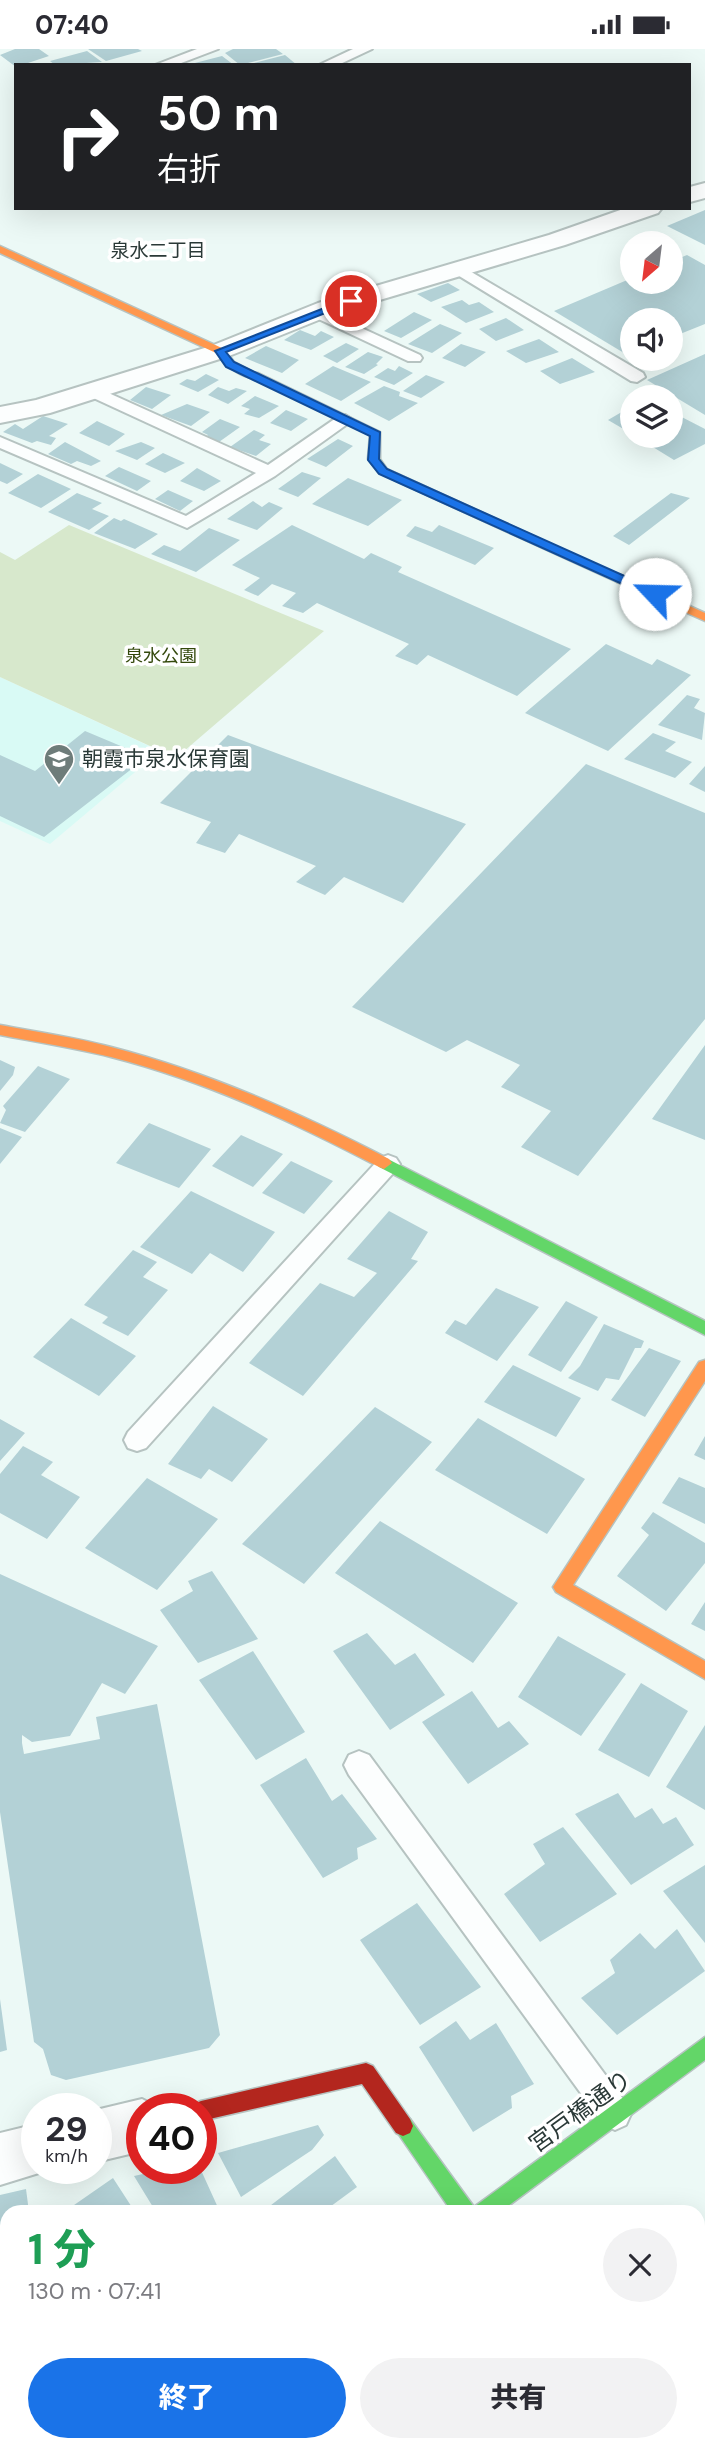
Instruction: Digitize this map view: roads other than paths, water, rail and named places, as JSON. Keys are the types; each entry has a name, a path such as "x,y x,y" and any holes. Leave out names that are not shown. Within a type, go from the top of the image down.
{"street":[{"path":"0,415 93,391 220,351 316,312 557,240 644,210"},
{"path":"0,249 220,351 230,365 376,434 374,460 383,471 705,617"},
{"path":"0,1030 124,1055 205,1080 302,1120 705,1329"},
{"path":"705,1367 562,1587 705,1671"},
{"name":"宮戸橋通り","path":"492,2205 705,2047"},
{"path":"217,2107 366,2073 460,2205"},
{"path":"0,2159 21,2154"}],"lane":[{"path":"168,63 211,49"},
{"path":"331,63 365,49"},
{"path":"456,268 638,376"},
{"path":"316,312 414,358"},
{"path":"93,391 269,472"},
{"path":"0,442 187,523 345,420"},
{"path":"137,1440 388,1164"},
{"path":"359,1765 615,2114"}],"place":[{"name":"朝霞市泉水保育園","path":"59,786"}],"district":[{"name":"泉水二丁目","path":"158,250"}],"park label":[{"name":"泉水公園","path":"161,656"}]}
